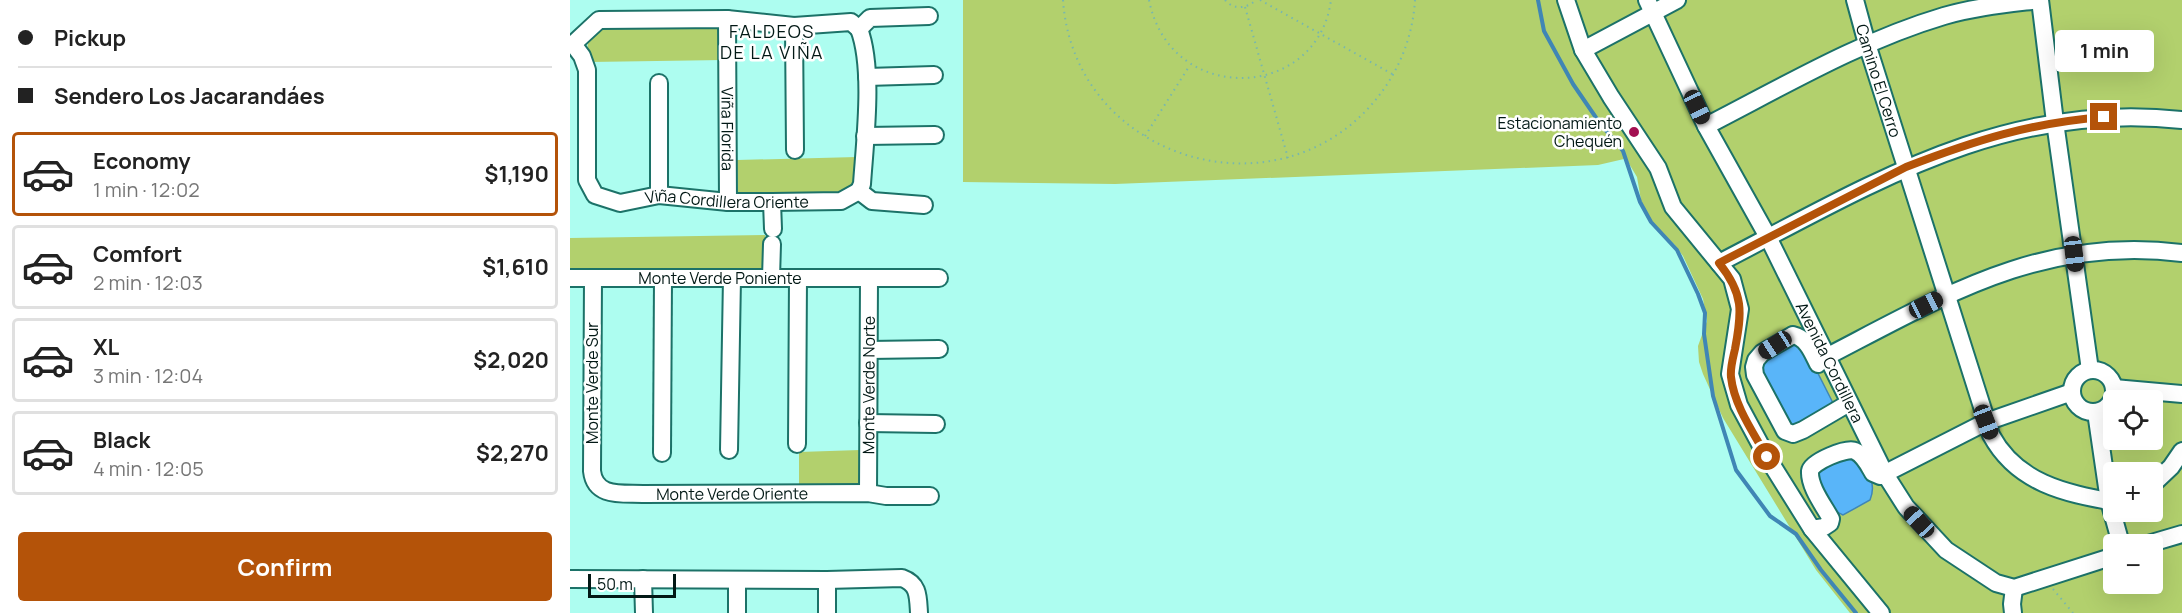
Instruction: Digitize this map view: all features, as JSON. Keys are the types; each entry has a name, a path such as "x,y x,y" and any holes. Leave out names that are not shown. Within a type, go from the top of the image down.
{"street":[{"path":"1566,0 1583,50 1658,168 1672,207 1732,279 1740,302 1740,317 1730,374 1735,396 1767,457 1812,529 1881,613"},
{"path":"1583,50 1650,6 1677,0"},
{"name":"Camino El Cerro","path":"1855,0 1991,435 2004,456 2025,474 2051,485 2103,499"},
{"path":"1706,126 1867,44 1917,25 1969,10 2040,0 2090,370"},
{"name":"Avenida Cordillera","path":"1650,6 1706,126 1768,237 1826,357 1844,405 1885,474 1906,507 1946,550 1996,584 2014,588"},
{"path":"859,29 870,18 929,16"},
{"path":"571,44 599,20 727,19 794,26 850,22 859,29 865,44 867,77 862,184 859,191 872,201 924,205"},
{"name":"Viña Florida","path":"727,19 728,202"},
{"path":"794,26 795,150"},
{"name":"Viña Cordillera Oriente","path":"571,44 582,56 587,70 587,180 595,195 620,203 658,195 728,202 841,201 859,191"},
{"path":"867,77 934,75"},
{"path":"658,195 659,83"},
{"path":"1719,263 1906,167 1990,137 2055,122 2123,117 2182,120"},
{"path":"865,136 936,135"},
{"path":"771,278 772,202"},
{"path":"1826,357 1946,295 2014,268 2074,254 2147,248 2182,253"},
{"name":"Monte Verde Poniente","path":"570,278 939,278"},
{"name":"Monte Verde Sur","path":"593,278 592,471 597,487"},
{"path":"663,278 663,453"},
{"path":"729,450 732,278"},
{"path":"797,444 798,278"},
{"name":"Monte Verde Norte","path":"868,493 869,278"},
{"path":"1788,336 1798,336 1809,346 1844,405 1794,434 1785,431 1755,375 1756,360 1762,353 1788,336"},
{"path":"869,350 939,349"},
{"path":"2090,370 2107,376 2114,388 2110,404 2096,412 2079,407 2072,392 2072,386 2078,376 2090,370"},
{"path":"2114,388 2182,394"},
{"path":"1812,529 1824,527 1830,523 1831,519 1811,479 1810,471 1814,464 1847,450 1856,451 1876,476 1885,474 1986,422 2072,392"},
{"path":"2096,412 2104,462"},
{"path":"868,423 936,424"},
{"path":"2163,475 2182,451"},
{"name":"Monte Verde Oriente","path":"597,487 610,493 643,494 868,493 886,496 930,496"},
{"path":"2163,540 2182,534"},
{"path":"2013,613 2014,588 2103,559"},
{"path":"570,579 897,578 907,580 917,590 918,613"},
{"path":"643,579 644,613"},
{"path":"737,580 737,613"},
{"path":"827,580 827,613"}],"path":[{"path":"1064,0 1066,20 1074,48 1090,80 1112,109 1145,136 1178,153 1214,162 1250,164 1288,158 1316,147 1342,131 1366,110 1394,75 1407,41 1415,0"},
{"path":"1149,0 1154,20 1163,37 1175,52 1190,65 1217,76 1232,79 1265,75 1300,57 1319,33 1326,20 1331,0"},
{"path":"1225,0 1234,6 1245,7 1256,0"},
{"path":"1260,0 1394,75"},
{"path":"1245,7 1288,158"},
{"path":"1145,136 1190,65"},
{"path":"2043,578 2073,613"}],"green space":[{"path":"963,0 2182,0 2182,613 1850,613 1816,570 1723,418 1699,362 1698,346 1707,321 1703,299 1683,256 1646,216 1637,177 1624,159 1598,165 1115,184 963,182"},
{"path":"601,26 720,26 723,60 590,62 588,41"},
{"path":"857,157 857,179 843,192 738,194 737,160"},
{"path":"765,235 765,271 570,273 570,238"},
{"path":"860,450 861,487 799,488 799,452"}],"water":[{"path":"1788,342 1803,344 1832,401 1831,407 1806,427 1786,426 1759,376 1761,358"},
{"path":"1850,457 1859,459 1866,469 1871,478 1872,494 1870,500 1843,515 1829,503 1816,474"}],"waterway":[{"path":"1538,0 1544,31 1573,84 1599,122 1623,151 1640,202 1651,222 1677,250 1698,294 1705,313 1704,334 1713,396 1736,470 1770,516 1796,534 1821,570 1856,613"}],"place":[{"name":"Estacionamiento Chequén","path":"1634,132"}],"district":[{"name":"FALDEOS DE LA VIÑA","path":"772,42"}],"route":[{"path":"1767,457 1739,405 1733,388 1730,374 1740,317 1740,302 1732,279 1719,263 1906,167 1968,144 2016,130 2062,121 2104,117"}]}
